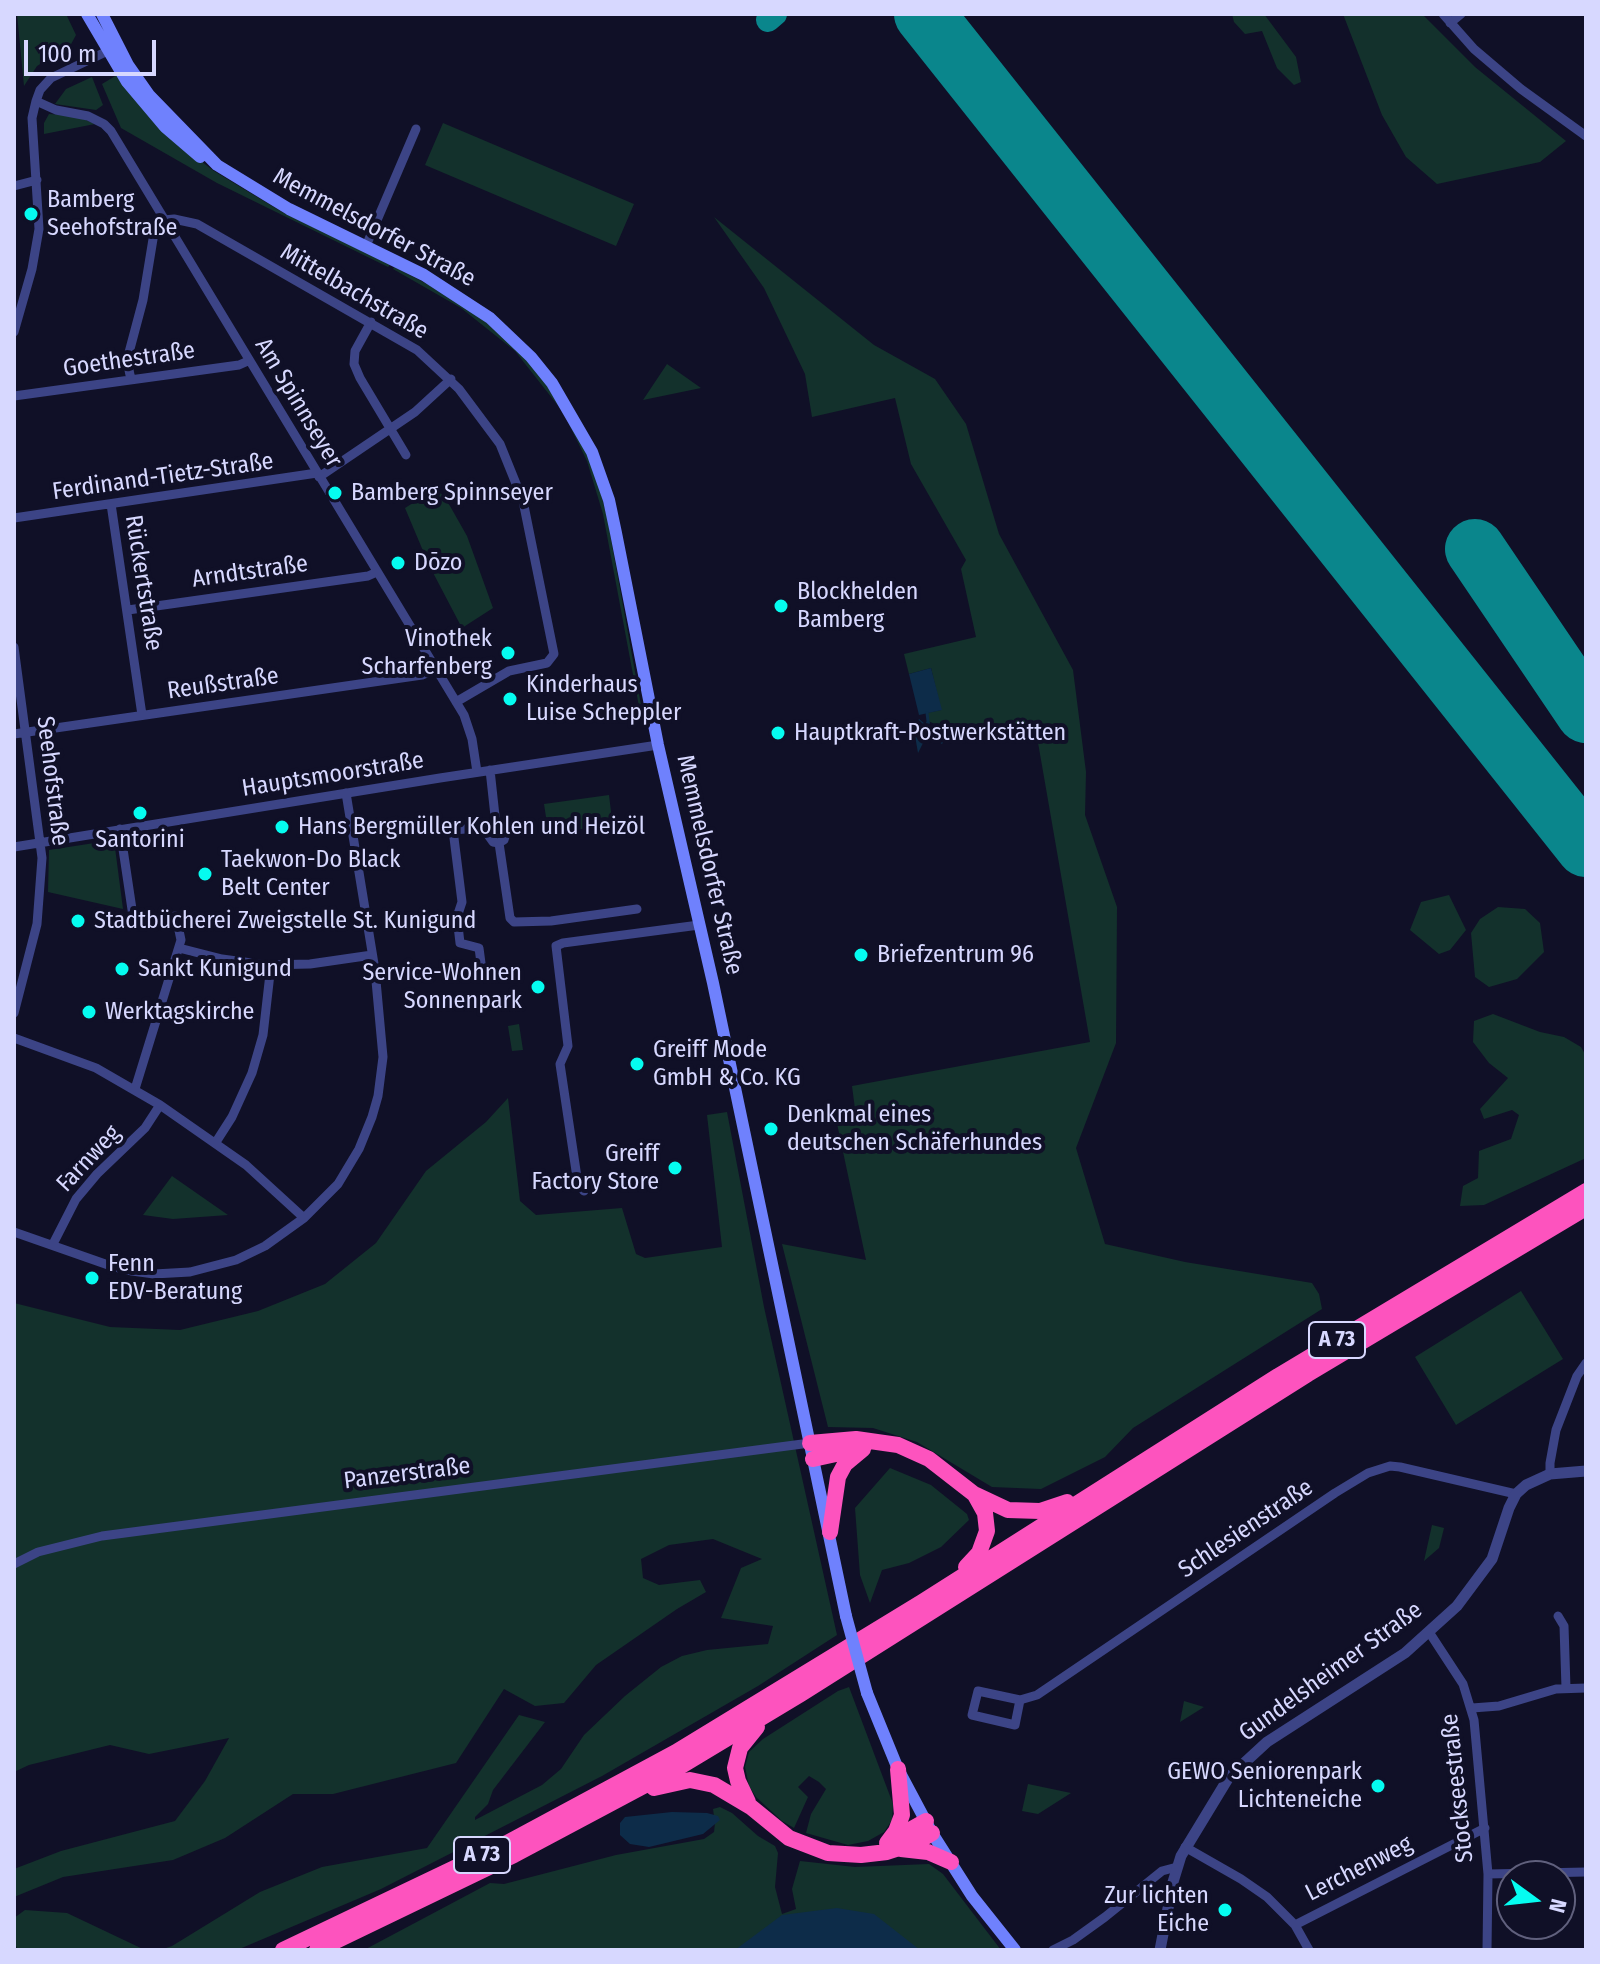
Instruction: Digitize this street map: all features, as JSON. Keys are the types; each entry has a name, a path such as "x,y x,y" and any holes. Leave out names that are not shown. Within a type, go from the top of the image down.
{"highway":[{"name":"A 73","path":"283,1950 480,1856 653,1765 956,1580 1386,1310 1586,1191"},
{"name":"A 73","path":"317,1950 514,1855 633,1792 768,1714 1308,1374 1586,1208"},
{"path":"812,1451 856,1439 886,1442 929,1459 974,1494 1008,1510 1023,1513 1040,1511 1091,1493"},
{"path":"812,1451 863,1449 886,1442"},
{"path":"830,1532 838,1477 845,1464 863,1449"},
{"path":"956,1580 985,1542 985,1513 974,1494"},
{"path":"751,1807 738,1781 737,1757 747,1737 768,1714"},
{"path":"887,1849 902,1815 898,1769"},
{"path":"633,1792 690,1780 723,1789 789,1838 810,1848 844,1855 887,1849 928,1852 951,1862"},
{"path":"887,1849 929,1827"}],"main road":[{"name":"Memmelsdorfer Straße","path":"87,14 149,95 217,165 289,209 433,280 490,318 531,357 568,407 592,452 609,500 658,745 739,1106 846,1616 867,1693 898,1769 929,1827 972,1896 1015,1950"},
{"name":"Memmelsdorfer Straße","path":"102,14 112,48"}],"street":[{"path":"1443,14 1474,49 1521,89 1586,136"},
{"path":"1450,23 1461,14"},
{"path":"14,332 37,243 37,180 32,118 36,101 40,90 51,78 112,48"},
{"name":"Am Spinnseyer","path":"36,101 56,110 88,116 104,124 456,702 470,729 477,772"},
{"path":"366,246 416,129"},
{"path":"14,186 37,180"},
{"path":"131,380 127,360 143,300 154,233 164,220"},
{"name":"Mittelbachstraße","path":"164,220 197,224 417,350 451,379 500,444 518,487 554,649 553,657 547,663 509,671 456,702"},
{"path":"371,322 355,351 354,364 406,455"},
{"name":"Goethestraße","path":"14,396 239,365 248,361"},
{"path":"318,475 391,430 451,379"},
{"name":"Ferdinand-Tietz-Straße","path":"14,518 318,475"},
{"name":"Rückertstraße","path":"111,504 142,715"},
{"name":"Arndtstraße","path":"128,610 368,576 377,572"},
{"name":"Seehofstraße","path":"14,647 42,843 42,890 37,924 14,1013"},
{"name":"Reußstraße","path":"14,734 422,675 436,669"},
{"name":"Hauptsmoorstraße","path":"14,847 658,745"},
{"path":"490,770 497,826"},
{"path":"14,1232 111,1266 154,1274 173,1274 220,1265 274,1241 304,1218 338,1184 367,1129 378,1096 382,1038 346,793"},
{"path":"483,978 479,948 460,943 457,917 462,902 453,830 529,823"},
{"path":"497,826 488,832 490,839 499,843 510,918 514,922 551,921 637,909"},
{"path":"120,829 133,916 143,921 176,916 179,948 135,1089"},
{"path":"584,1191 578,1184 560,1064 568,1046 556,946 699,925"},
{"path":"179,948 222,959 271,965 310,964 372,955"},
{"path":"216,1142 252,1073 263,1035 271,965"},
{"path":"14,1038 84,1062 135,1089 216,1142 304,1218"},
{"name":"Farnweg","path":"53,1244 76,1199 97,1174 134,1140 160,1105"},
{"path":"1550,1474 1556,1430 1577,1376 1586,1363"},
{"name":"Panzerstraße","path":"14,1564 38,1552 102,1536 323,1505 812,1451"},
{"name":"Schlesienstraße","path":"1020,1700 1015,1725 972,1715 978,1691 1020,1700 1053,1685 1368,1473 1390,1466 1400,1467 1516,1494"},
{"path":"1516,1494 1526,1485 1550,1474 1586,1471"},
{"name":"Gundelsheimer Straße","path":"1160,1950 1177,1867 1185,1847 1220,1789 1267,1742 1398,1658 1466,1596 1497,1549 1516,1494"},
{"path":"1558,1616 1564,1626 1566,1688"},
{"name":"Stockseestraße","path":"1429,1632 1463,1684 1472,1708 1488,1874 1487,1950"},
{"path":"1472,1708 1499,1706 1530,1695 1566,1688 1586,1688"},
{"name":"Lerchenweg","path":"1295,1925 1485,1828"},
{"path":"1185,1847 1267,1897 1295,1925 1309,1950"},
{"path":"1053,1950 1105,1917 1162,1871 1177,1867"},
{"path":"1488,1874 1586,1872"}],"green space":[{"path":"17,14 66,14 76,35 70,46 37,66 24,86"},
{"path":"1232,14 1264,14 1296,57 1301,82 1294,85 1277,68 1262,31 1245,34 1234,22"},
{"path":"1343,14 1422,14 1475,67 1566,141 1540,162 1437,184 1406,157 1382,115"},
{"path":"117,75 177,143 214,171 282,212 390,265 388,267 217,183 121,128 102,84"},
{"path":"92,77 103,105 96,110 55,104 66,89"},
{"path":"49,114 76,116 95,124 44,134 44,123"},
{"path":"443,123 634,204 616,246 425,165"},
{"path":"714,217 874,345 935,379 966,424 999,534 1073,670 1086,772 1085,815 1117,907 1116,1043 1076,1148 1105,1244 1185,1262 1312,1283 1319,1294 1322,1309 1133,1428 1105,1457 1041,1489 992,1487 917,1442 873,1428 828,1427 782,1244 866,1260 835,1114 855,1109 852,1086 1090,1042 1036,731 953,732 928,721 927,713 941,710 931,668 909,674 904,654 976,637 961,569 966,560 911,464 895,398 812,417 805,374 764,288"},
{"path":"394,267 481,318 524,356 561,410 515,351 461,308"},
{"path":"667,364 701,388 643,400"},
{"path":"565,416 585,450 607,517 643,728 603,514 587,461"},
{"path":"437,488 467,536 493,608 462,628 429,565 405,508"},
{"path":"609,795 613,828 548,830 544,804"},
{"path":"114,840 123,909 48,892 49,850"},
{"path":"1449,895 1466,930 1450,950 1439,954 1410,930 1421,902"},
{"path":"1498,907 1525,909 1540,923 1544,952 1517,979 1489,987 1475,977 1471,933 1480,919"},
{"path":"1493,1014 1540,1032 1564,1037 1581,1047 1586,1056 1586,1158 1484,1205 1460,1206 1463,1186 1478,1178 1479,1151 1511,1139 1519,1115 1512,1110 1484,1119 1480,1109 1508,1078 1489,1063 1473,1042 1474,1021"},
{"path":"519,1024 523,1050 512,1051 508,1026"},
{"path":"508,1098 520,1201 536,1215 622,1208 636,1254 645,1258 722,1247 707,1115 727,1112 764,1307 837,1635 758,1686 602,1776 381,1889 237,1950 160,1950 172,1946 260,1892 322,1867 427,1848 519,1715 545,1722 493,1790 488,1804 475,1820 542,1785 561,1769 584,1735 661,1667 682,1656 707,1650 768,1644 773,1626 721,1618 741,1568 762,1559 713,1539 669,1545 641,1559 643,1578 659,1585 700,1580 706,1592 596,1665 564,1703 535,1706 504,1689 456,1763 333,1794 293,1794 225,1838 173,1860 63,1877 14,1897 14,1869 61,1851 175,1821 205,1781 229,1738 149,1754 110,1745 29,1765 14,1772 14,1303 110,1327 180,1330 258,1311 325,1284 376,1243 426,1171 486,1122"},
{"path":"172,1176 228,1215 173,1219 143,1215"},
{"path":"1521,1291 1563,1359 1456,1425 1415,1357"},
{"path":"890,1468 931,1485 967,1514 969,1520 941,1547 909,1563 882,1570 870,1603 860,1575 855,1508"},
{"path":"1432,1525 1444,1528 1439,1548 1424,1561"},
{"path":"849,1687 893,1804 892,1820 884,1832 868,1841 848,1845 806,1833 811,1814 826,1789 819,1782 809,1776 798,1787 808,1797 794,1828 756,1797 749,1786 745,1767 749,1752 763,1739"},
{"path":"1184,1701 1204,1707 1180,1722"},
{"path":"1028,1784 1071,1793 1038,1814 1022,1811"},
{"path":"720,1807 775,1846 778,1853 775,1887 782,1914 796,1909 792,1889 800,1861 855,1867 929,1864 943,1874 1001,1950 364,1950 490,1883 504,1884 616,1855 704,1839 714,1832 713,1809"},
{"path":"25,1910 67,1913 145,1950 18,1950 14,1942 14,1918"}],"water":[{"path":"931,668 942,710 919,715 909,674"},
{"path":"919,719 925,724 930,722 929,726 938,733 948,734 942,744 927,735 918,753 914,730"},
{"path":"672,1812 707,1813 718,1816 720,1820 703,1834 649,1847 630,1844 620,1835 620,1823 625,1817"},
{"path":"837,1908 874,1914 920,1950 735,1950 782,1915"}],"waterway":[{"path":"927,713 928,721"}],"taxiway":[{"path":"768,20 775,14"}],"runway":[{"path":"924,14 1586,847"},
{"path":"1475,549 1586,713"}],"place":[{"name":"Bamberg Seehofstraße","path":"31,214"},
{"name":"Bamberg Spinnseyer","path":"335,493"},
{"name":"Dōzo","path":"398,563"},
{"name":"Blockhelden Bamberg","path":"781,606"},
{"name":"Vinothek Scharfenberg","path":"508,653"},
{"name":"Kinderhaus Luise Scheppler","path":"510,699"},
{"name":"Hauptkraft-Postwerkstätten","path":"778,733"},
{"name":"Santorini","path":"140,813"},
{"name":"Hans Bergmüller Kohlen und Heizöl","path":"282,827"},
{"name":"Taekwon-Do Black Belt Center","path":"205,874"},
{"name":"Stadtbücherei Zweigstelle St. Kunigund","path":"78,921"},
{"name":"Briefzentrum 96","path":"861,955"},
{"name":"Sankt Kunigund","path":"122,969"},
{"name":"Service-Wohnen Sonnenpark","path":"538,987"},
{"name":"Werktagskirche","path":"89,1012"},
{"name":"Greiff Mode GmbH & Co. KG","path":"637,1064"},
{"name":"Denkmal eines deutschen Schäferhundes","path":"771,1129"},
{"name":"Greiff Factory Store","path":"675,1168"},
{"name":"Fenn EDV-Beratung","path":"92,1278"},
{"name":"GEWO Seniorenpark Lichteneiche","path":"1378,1786"},
{"name":"Zur lichten Eiche","path":"1225,1910"}]}
